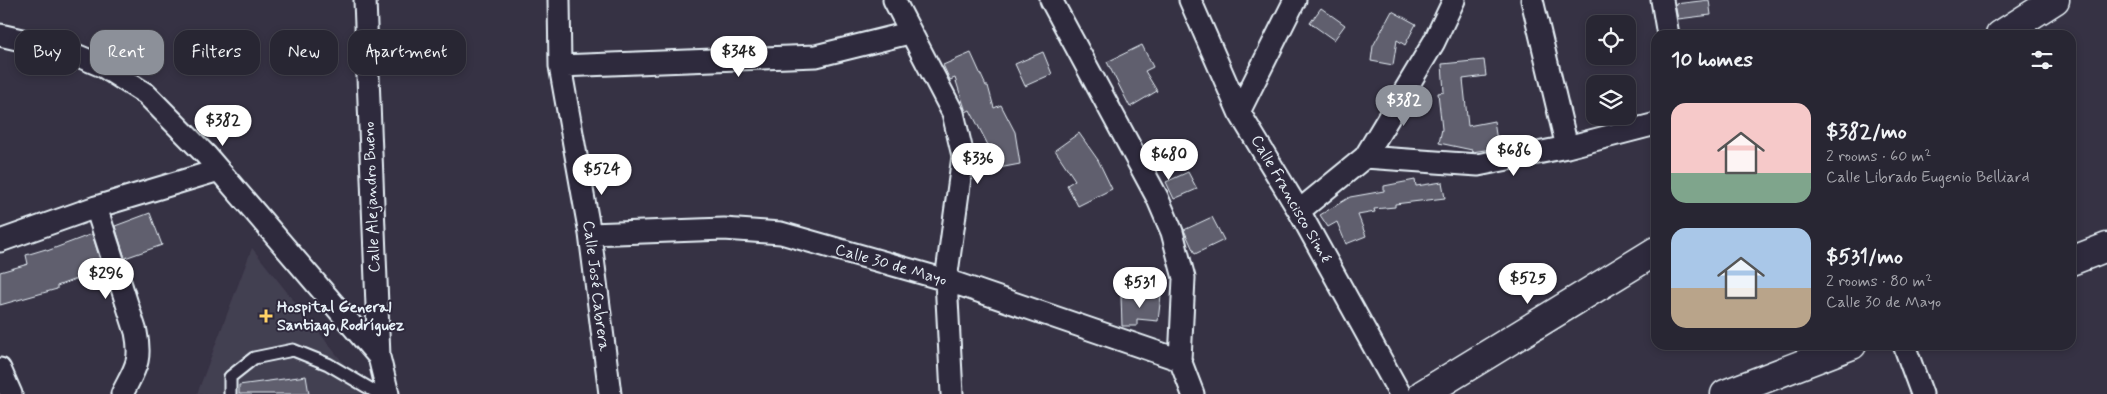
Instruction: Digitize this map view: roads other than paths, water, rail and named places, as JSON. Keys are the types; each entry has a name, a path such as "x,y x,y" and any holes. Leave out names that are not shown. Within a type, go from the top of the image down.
{"main road":[{"path":"2008,30 2055,0"},
{"path":"2076,259 2107,247"},
{"path":"1423,394 1651,254"},
{"path":"1725,394 1839,350"}],"street":[{"name":"Calle Alejandro Bueno","path":"365,0 380,357 388,394"},
{"name":"Calle José Cabrera","path":"559,0 560,66 590,234 610,394"},
{"path":"894,0 909,33 953,113 963,156 946,280 952,394"},
{"path":"1051,0 1157,197 1172,232 1184,278 1180,360 1193,394"},
{"name":"Calle Francisco Simé","path":"1190,0 1239,112 1299,211 1400,394"},
{"path":"1239,112 1295,0"},
{"path":"1299,211 1365,157 1434,42 1454,0"},
{"path":"1532,0 1567,147"},
{"path":"1662,0 1667,30"},
{"path":"560,66 816,56 909,33"},
{"path":"0,35 64,50 109,71 146,94 219,170 380,357"},
{"path":"1365,157 1478,165 1567,147 1651,125"},
{"path":"0,240 219,170"},
{"path":"96,208 136,332 139,349 139,362 122,394"},
{"name":"Calle 30 de Mayo","path":"590,234 724,229 781,234 946,280 1180,360"},
{"path":"1906,350 1922,394"},
{"path":"0,369 11,394"}],"lane":[{"path":"230,394 230,377 254,358 293,350 328,364 379,394"}],"place":[{"name":"Hospital General Santiago Rodríguez","path":"266,316"}]}
